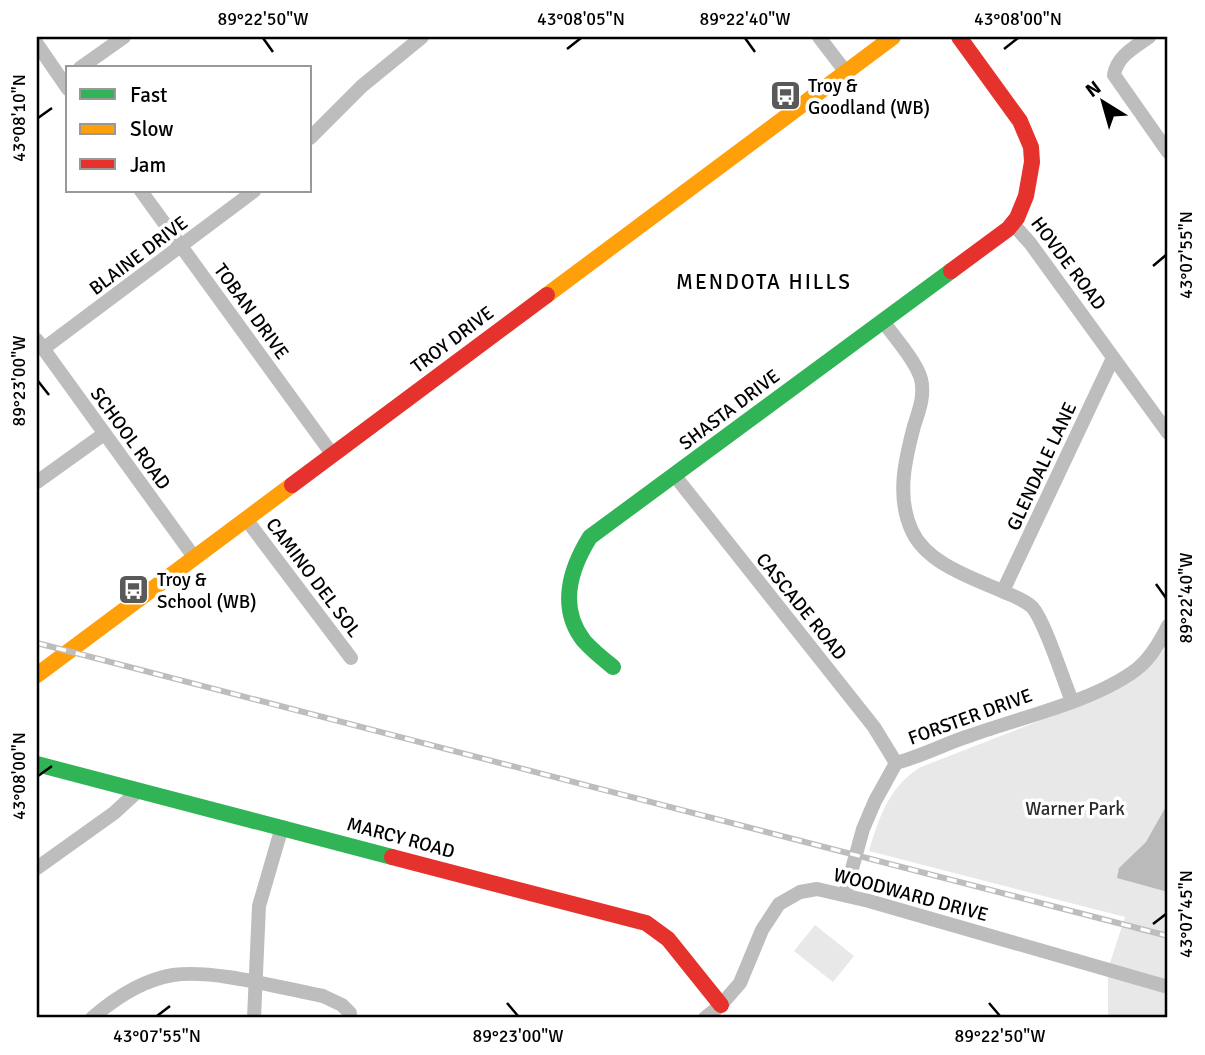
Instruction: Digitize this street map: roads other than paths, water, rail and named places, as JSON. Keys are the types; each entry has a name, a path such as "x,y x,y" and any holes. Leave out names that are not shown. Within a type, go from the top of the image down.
{"street":[{"path":"83,66 124,37"},
{"path":"312,136 362,86 422,37"},
{"path":"818,37 845,71"},
{"name":"TROY DRIVE","path":"37,675 893,37"},
{"name":"HOVDE ROAD","path":"959,37 1004,97 1027,133 1031,146 1028,186 1021,211 1012,223 1030,243 1168,433"},
{"path":"1149,37 1123,56 1115,65 1114,75 1168,152"},
{"path":"37,44 66,82"},
{"name":"TOBAN DRIVE","path":"142,192 332,454"},
{"name":"BLAINE DRIVE","path":"40,344 253,192"},
{"name":"SHASTA DRIVE","path":"613,667 582,638 569,598 570,576 576,559 590,537 1008,229 1012,223"},
{"path":"883,321 918,371 922,383 921,403 902,489 912,533 929,552 950,567 1029,604 1039,617 1072,701"},
{"name":"SCHOOL ROAD","path":"40,344 194,557"},
{"name":"GLENDALE LANE","path":"1003,591 1113,358"},
{"path":"37,482 104,434"},
{"name":"CASCADE ROAD","path":"675,476 874,727 896,763"},
{"name":"CAMINO DEL SOL","path":"246,519 351,658"},
{"name":"FORSTER DRIVE","path":"845,894 863,830 896,763 1098,691 1137,668 1152,654 1168,626"},
{"name":"MARCY ROAD","path":"37,764 646,923 668,939 721,1005"},
{"path":"37,868 114,813 138,791"},
{"path":"254,1018 260,906 282,827"},
{"name":"WOODWARD DRIVE","path":"705,1018 721,1005 740,983 762,930 779,904 808,890 845,894 1168,987"},
{"path":"92,1018 124,994 172,975 194,974 256,983 333,999 350,1013"}],"railway":[{"path":"37,643 1168,936"}],"place":[{"name":"Troy & Goodland (WB)","path":"785,96"},
{"name":"Troy & School (WB)","path":"134,590"}],"district":[{"name":"MENDOTA HILLS","path":"764,282"}],"park label":[{"name":"Warner Park","path":"1075,808"}]}
